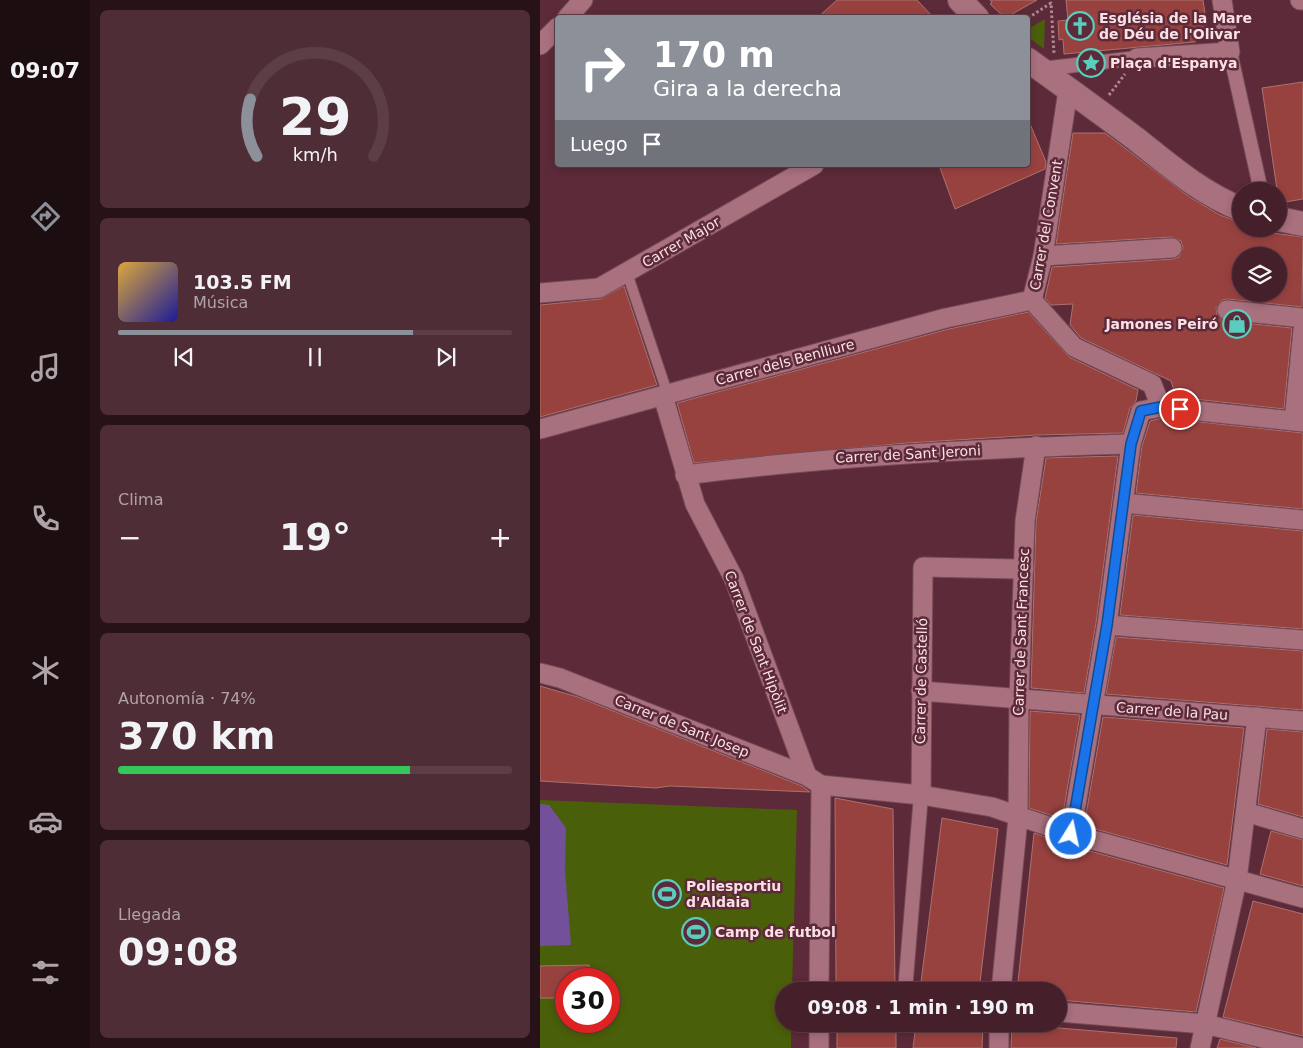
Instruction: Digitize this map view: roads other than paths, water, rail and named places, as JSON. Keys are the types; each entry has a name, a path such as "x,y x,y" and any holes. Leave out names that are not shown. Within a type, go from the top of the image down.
{"street":[{"path":"570,15 584,0"},
{"path":"960,0 974,15"},
{"path":"1222,0 1230,52 1259,182"},
{"path":"540,45 555,30"},
{"path":"1052,68 1137,58 1230,52"},
{"path":"1030,61 1137,140 1176,172 1212,196 1232,205"},
{"name":"Carrer del Convent","path":"1071,92 1067,97 1043,256 1032,300 1074,347 1152,384 1161,407"},
{"name":"Carrer Major","path":"540,293 599,288 811,167"},
{"path":"1287,221 1303,224"},
{"path":"1043,256 1172,248"},
{"name":"Carrer dels Benlliure","path":"540,429 946,318 1032,300"},
{"path":"1227,310 1303,318"},
{"path":"1071,834 1107,625 1131,444 1141,411 1161,407 1299,421 1303,330"},
{"name":"Carrer de Sant Hipòlit","path":"666,395 685,474 695,504 734,579 814,781"},
{"name":"Carrer de Sant Jeroni","path":"685,474 789,461 1036,446 1131,444"},
{"name":"Carrer de Sant Francesc","path":"1002,982 1018,818 1024,521 1036,446"},
{"path":"1123,503 1303,520"},
{"name":"Carrer de Castelló","path":"921,795 923,567 1024,569"},
{"path":"1107,625 1303,640"},
{"name":"Carrer de Sant Josep","path":"540,673 560,678 814,781 921,795 992,807 1018,818 1071,834 1303,898"},
{"name":"Carrer de la Pau","path":"921,690 1303,721"},
{"path":"1200,1048 1237,880 1257,717"},
{"path":"814,781 819,982"},
{"path":"906,982 921,795"},
{"path":"1246,812 1303,829"},
{"path":"1067,1013 1205,1024 1303,1048"},
{"path":"819,1032 819,1048"},
{"path":"999,1032 999,1048"}],"lane":[{"name":"Carrer de Sant Hipòlit","path":"628,273 666,395"}],"place":[{"name":"Església de la Mare de Déu de l'Olivar","path":"1080,26"},
{"name":"Plaça d'Espanya","path":"1091,63"},
{"name":"Jamones Peiró","path":"1237,324"},
{"name":"Poliesportiu d'Aldaia","path":"667,894"},
{"name":"Camp de futbol","path":"696,932"}]}
